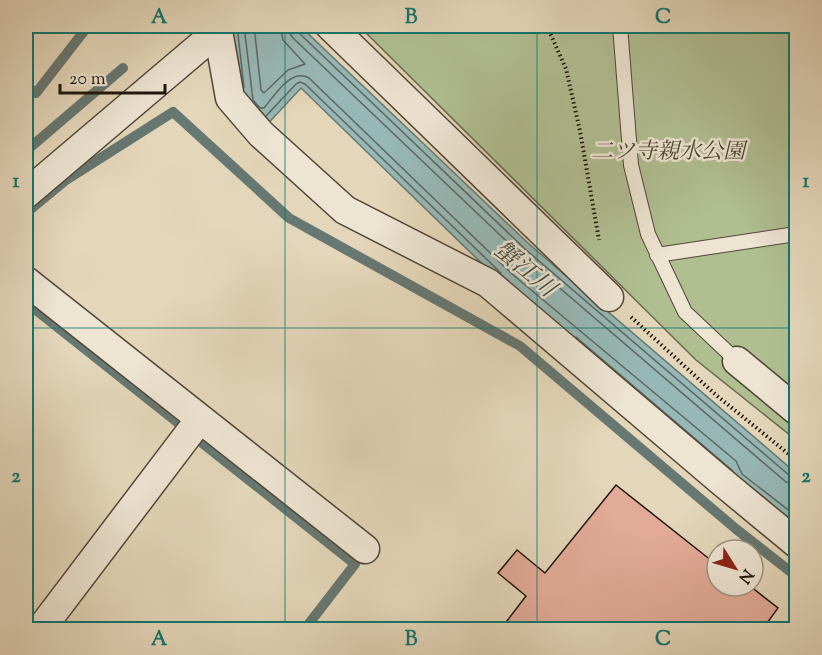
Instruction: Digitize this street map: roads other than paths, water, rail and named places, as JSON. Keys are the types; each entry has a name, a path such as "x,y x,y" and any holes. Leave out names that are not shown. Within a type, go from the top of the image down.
{"street":[{"path":"330,26 609,297"},
{"path":"26,194 215,28 230,98 261,134 345,210 488,284 796,543"},
{"path":"26,281 365,549"},
{"path":"737,361 796,410"},
{"path":"40,630 200,419"}],"lane":[{"path":"620,26 631,165 648,234 685,312 737,361"},
{"path":"657,255 796,234"}],"water":[{"name":"蟹江川","path":"231,26 300,26 529,244 796,473 796,533 503,284 301,88 262,130 240,106"}],"waterway":[{"path":"26,86 36,93 88,26"},
{"path":"26,151 123,68"},
{"path":"26,213 66,180 173,112 289,218 520,346 736,529 796,576"},
{"path":"26,302 181,425"},
{"path":"196,438 355,564 304,630"}],"park label":[{"name":"二ツ寺親水公園","path":"668,153"}]}
